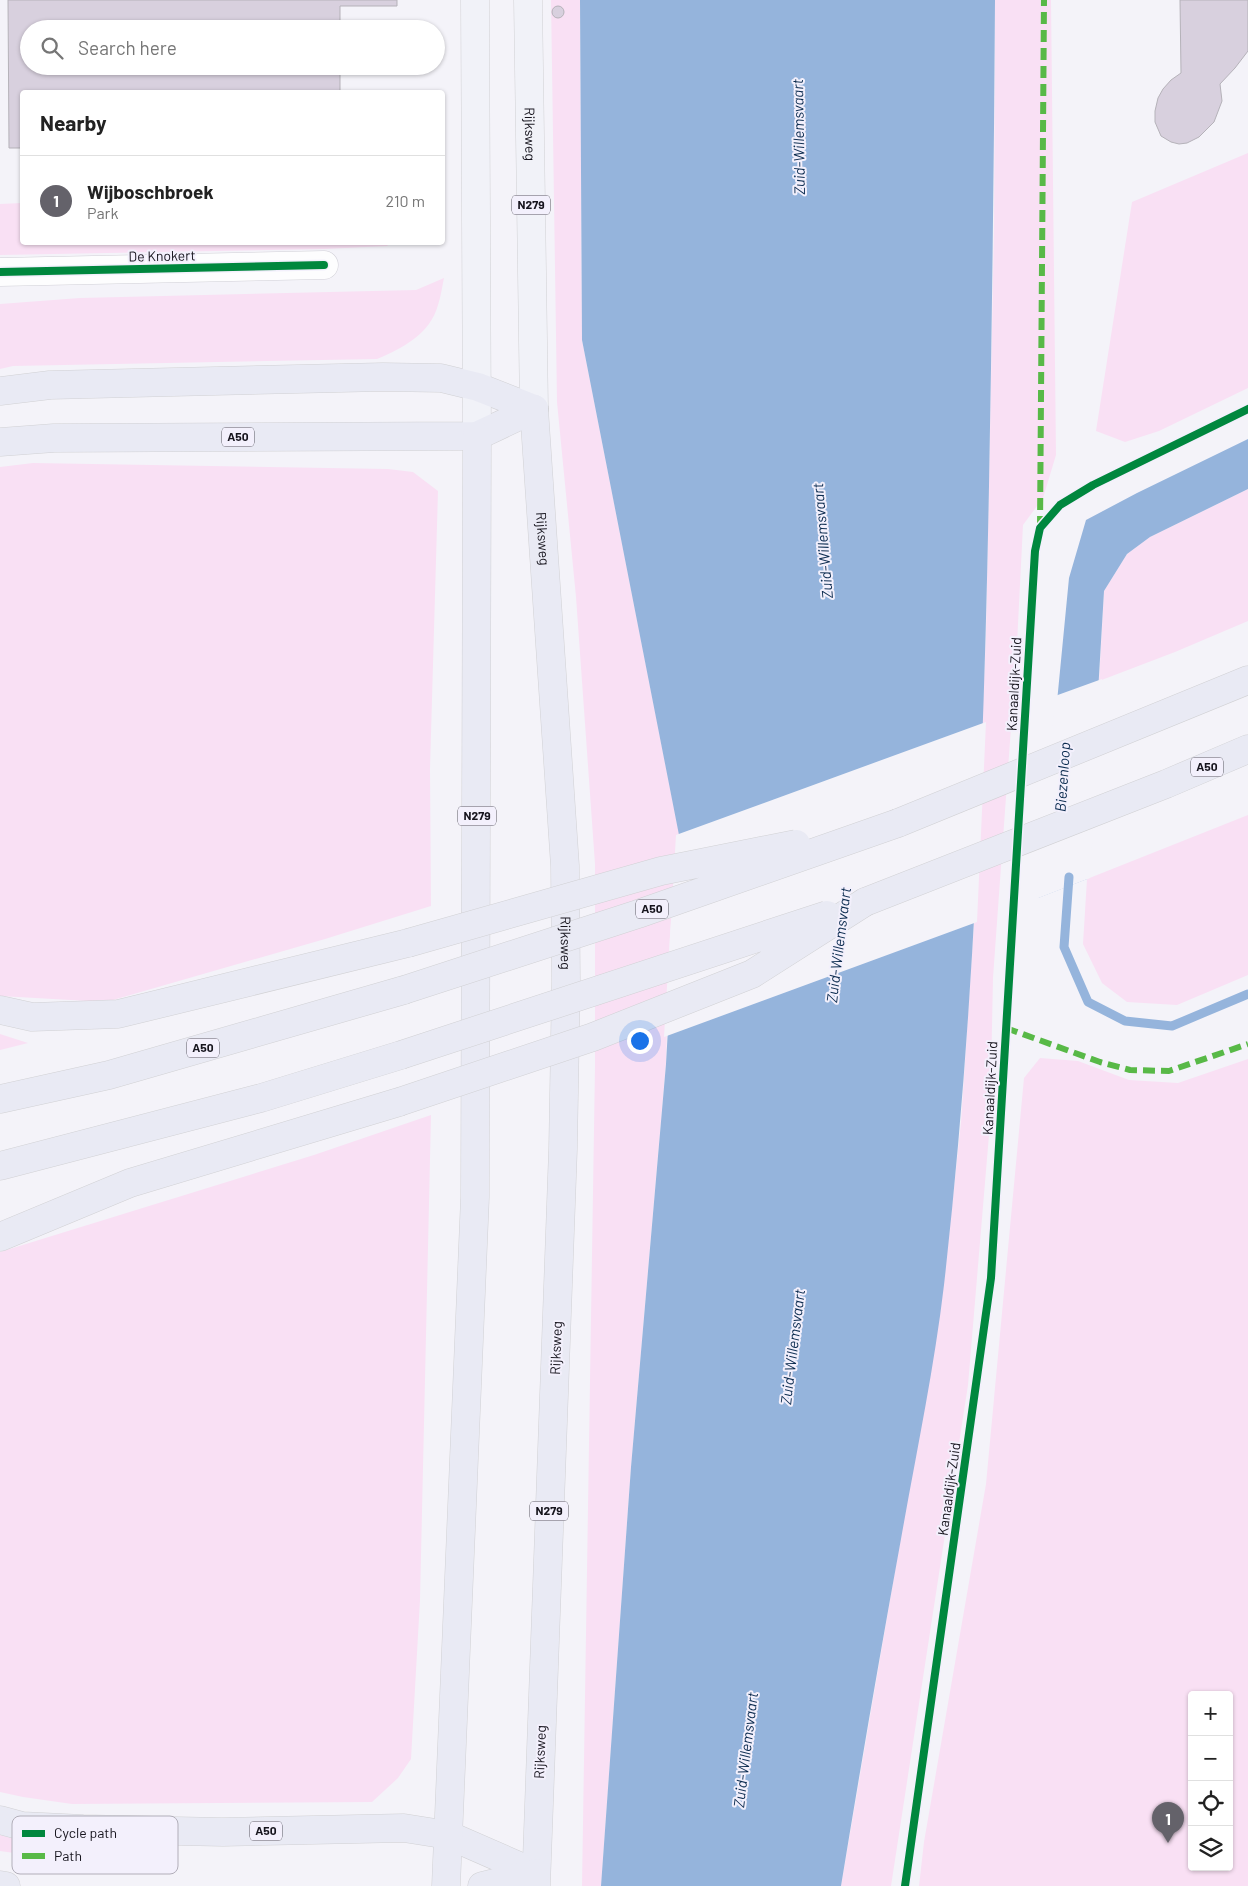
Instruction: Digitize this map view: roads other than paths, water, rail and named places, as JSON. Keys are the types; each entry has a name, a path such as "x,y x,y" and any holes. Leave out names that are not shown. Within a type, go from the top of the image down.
{"highway":[{"path":"0,391 50,384 383,376 441,378 478,387 534,409"},
{"name":"A50","path":"0,442 54,438 477,436 534,409"},
{"name":"Rijksweg","path":"534,409 565,866 566,982 563,1149 536,1880"},
{"name":"N279","path":"446,1886 475,1197 477,436"},
{"name":"A50","path":"0,1099 109,1075 404,990 647,911 898,823 1248,680"},
{"name":"A50","path":"0,1166 261,1098 401,1056 865,902 1248,750"},
{"name":"A50","path":"0,1010 32,1017 118,1014 408,943 661,871 898,823"},
{"name":"A50","path":"0,1237 130,1183 399,1102 593,1036 752,974 865,902"},
{"name":"A50","path":"178,1831 223,1832 404,1828 448,1835 536,1880"},
{"path":"482,1886 536,1880"},
{"path":"0,1885 6,1886"}],"main road":[{"name":"N279","path":"475,0 477,436"},
{"name":"Rijksweg","path":"528,0 534,409"}],"street":[{"name":"De Knokert","path":"0,272 324,265"}],"water":[{"name":"Zuid-Willemsvaart","path":"580,0 995,0 987,586 976,886 963,1086 944,1285 935,1349 841,1886 601,1886 631,1467 666,1064 679,835 582,340"},
{"path":"1248,439 1248,489 1150,537 1127,554 1104,591 1087,879 1038,898 1069,578 1086,520"}],"waterway":[{"name":"Biezenloop","path":"1069,877 1064,947 1088,1002 1125,1021 1172,1026 1248,994"}],"place":[{"name":"Wijboschbroek","path":"1168,1843"}]}
